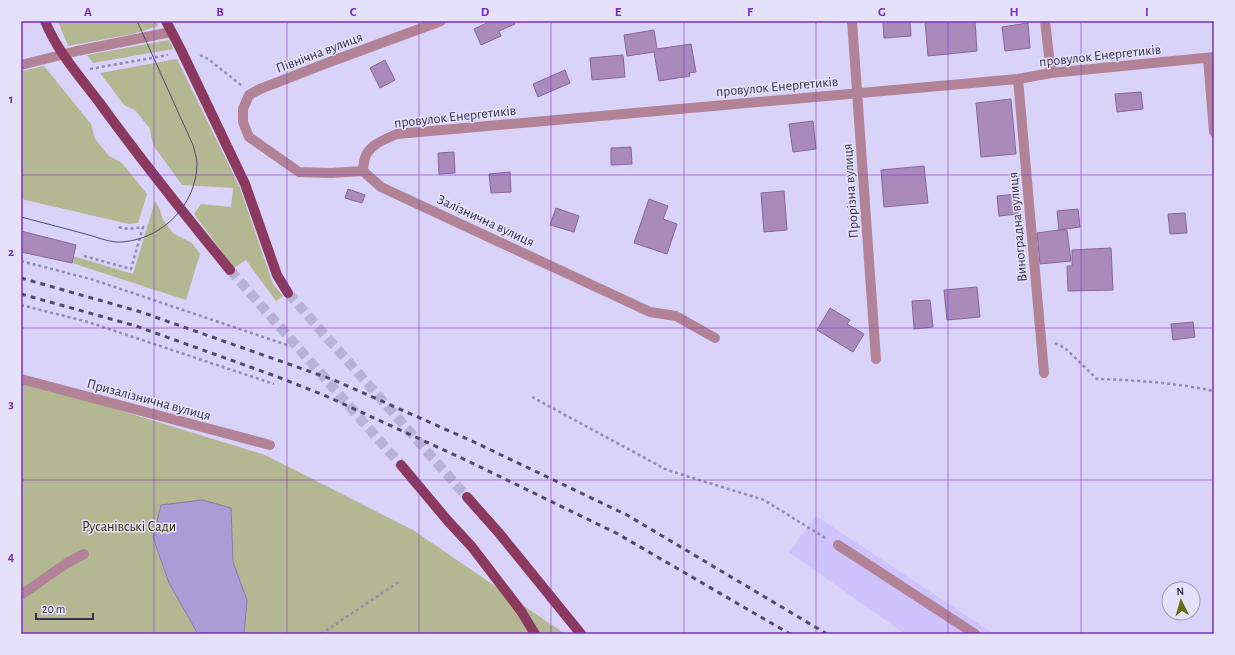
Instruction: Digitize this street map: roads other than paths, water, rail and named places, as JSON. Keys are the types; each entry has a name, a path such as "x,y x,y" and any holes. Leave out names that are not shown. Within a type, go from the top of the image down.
{"main road":[{"path":"45,21 63,54 161,185 230,270"},
{"path":"166,21 245,184 278,275 288,293"},
{"path":"401,465 448,522 472,547 521,611 535,634"},
{"path":"467,497 499,533 581,634"}],"street":[{"name":"Північна вулиця","path":"363,171 330,173 299,172 249,137 243,122 243,109 248,95 327,63 441,21"},
{"name":"Прорізна вулиця","path":"852,21 876,359"},
{"path":"1045,21 1051,73"},
{"path":"21,65 63,54 171,32"},
{"path":"1211,58 1214,132"},
{"name":"провулок Енергетиків","path":"363,171 365,156 374,146 386,138 398,134 1018,79 1051,73 1211,58"},
{"name":"Виноградна вулиця","path":"1018,79 1044,373"},
{"name":"Залізнична вулиця","path":"363,171 381,187 650,312 676,316 715,338"},
{"name":"Призалізнична вулиця","path":"22,380 270,445"},
{"path":"838,545 975,634"},
{"path":"21,594 67,563 84,554"}],"tunnel":[{"path":"230,270 401,465"},
{"path":"288,293 467,497"}],"tram line":[{"path":"21,217 114,242 122,242 151,234 175,217 184,205 191,192 195,178 197,163 196,156 193,145 137,21"}],"railway":[{"path":"21,278 141,312 334,380 472,441 627,515 827,634"},
{"path":"21,294 136,326 278,377 326,396 470,462 618,534 790,634"}],"park label":[{"name":"Русанівські Сади","path":"129,526"}]}
